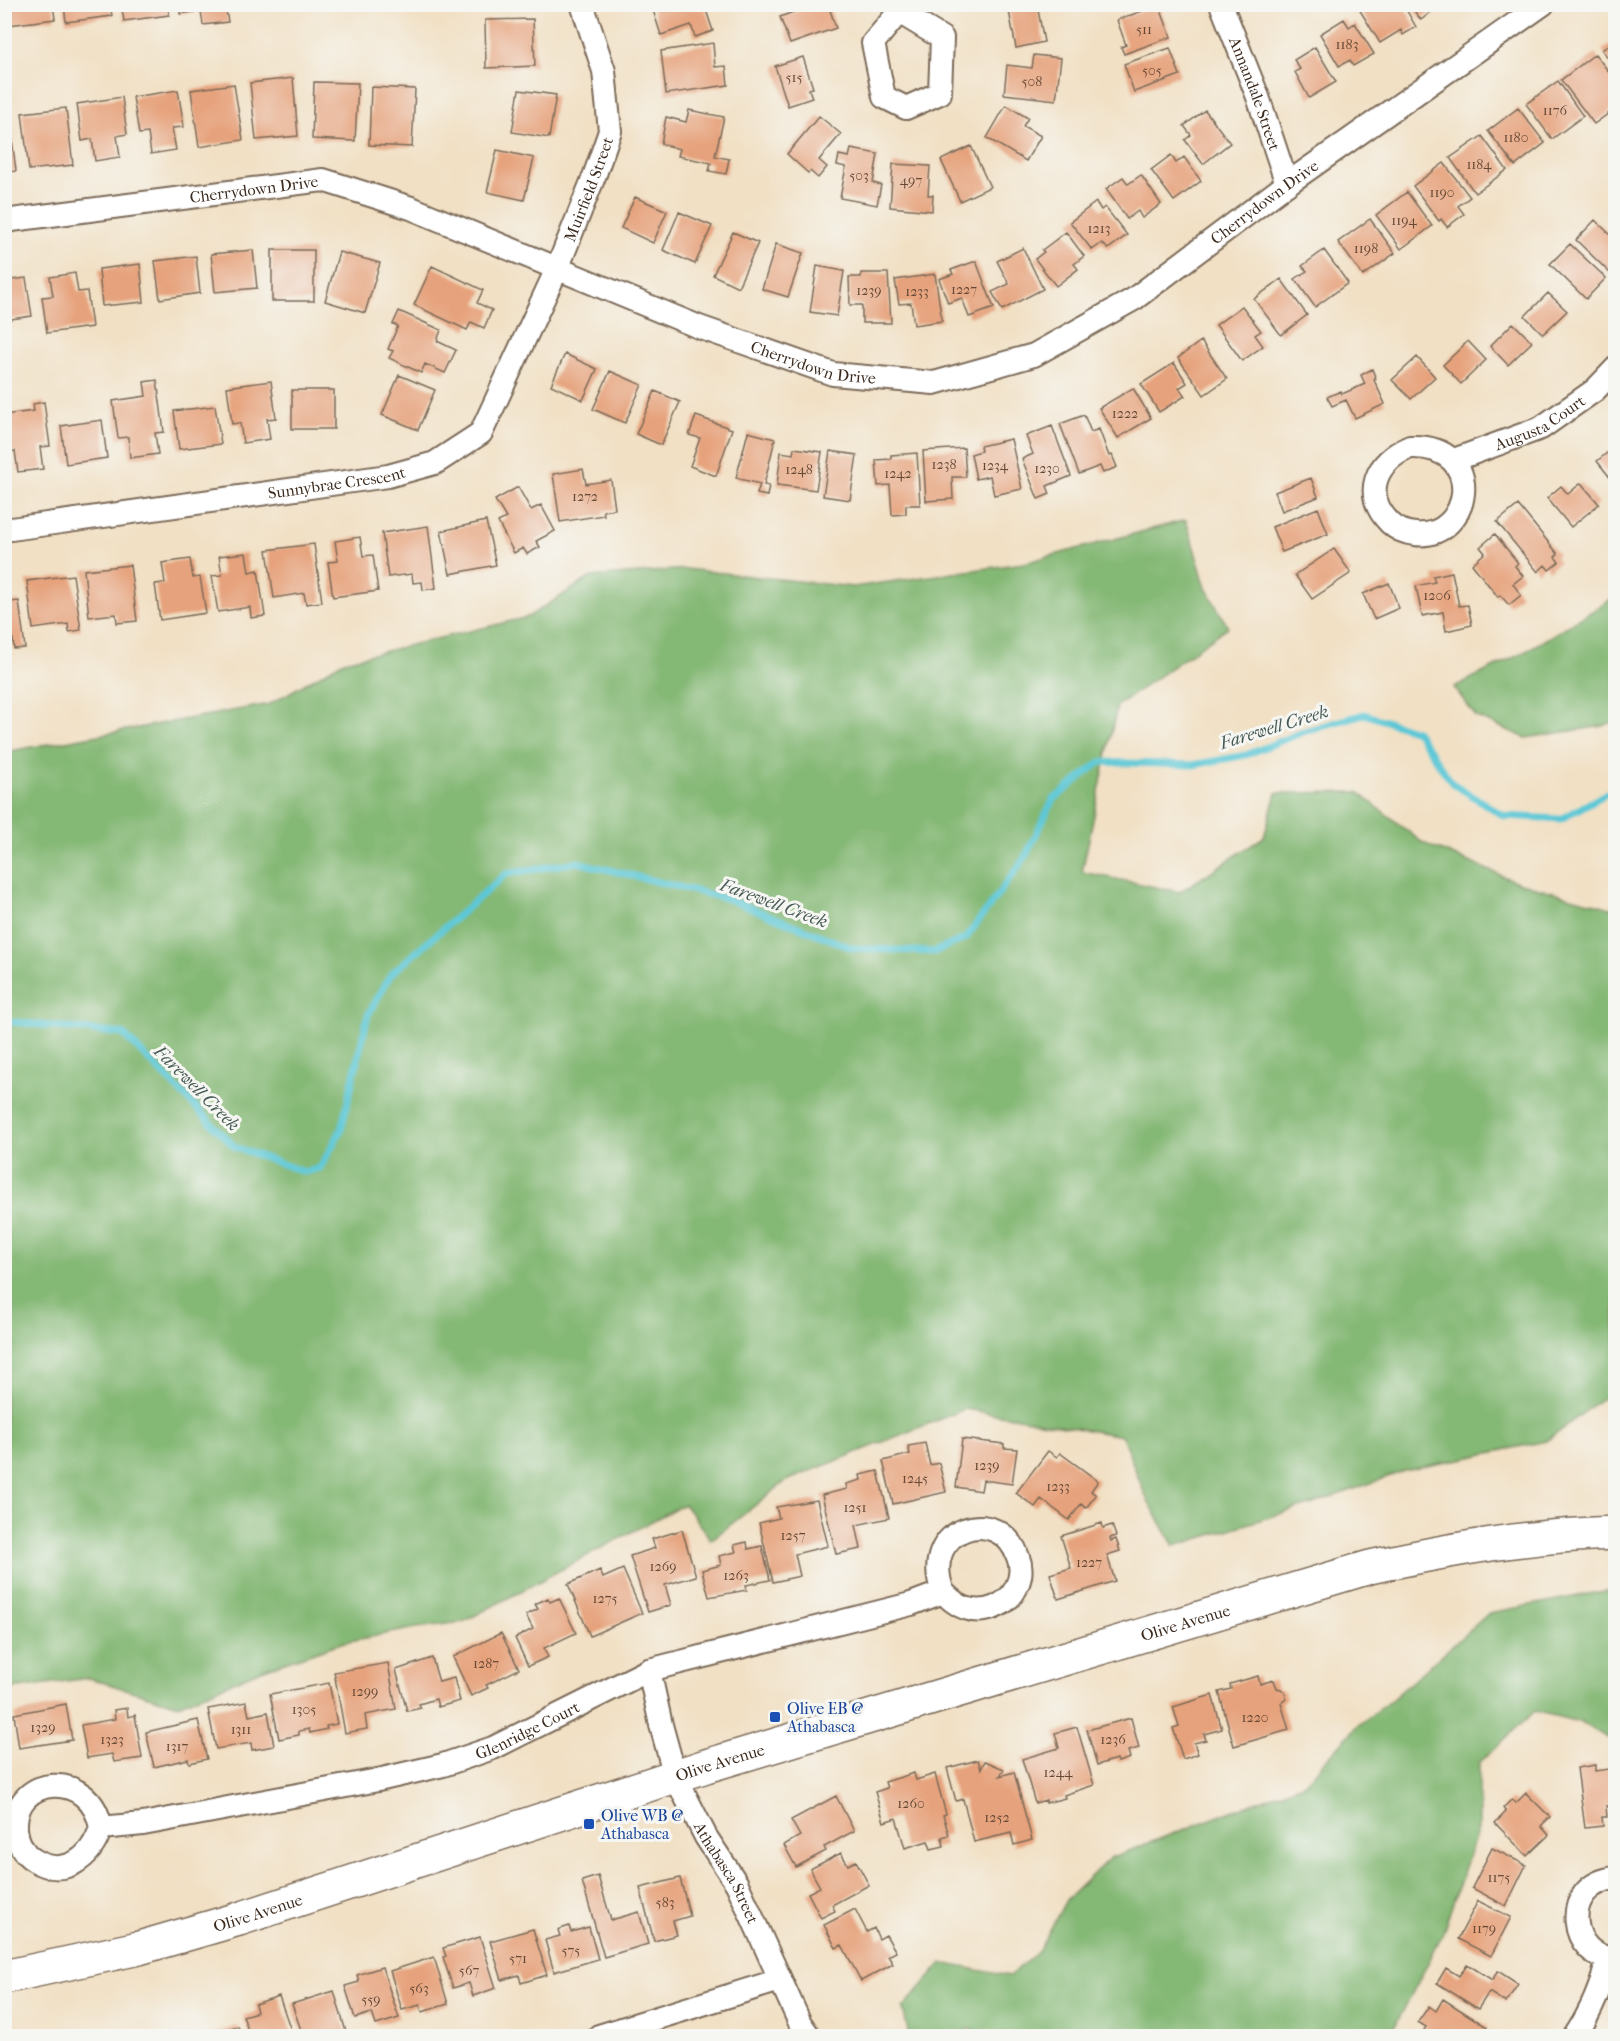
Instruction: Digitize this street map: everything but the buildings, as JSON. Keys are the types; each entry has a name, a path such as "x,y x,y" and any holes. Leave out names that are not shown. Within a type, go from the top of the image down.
{"main road":[{"name":"Olive Avenue","path":"4,1977 139,1948 228,1922 675,1776 887,1710 1370,1568 1445,1550 1509,1541 1616,1533"}],"street":[{"name":"Muirfield Street","path":"557,269 610,131 604,71 582,4"},
{"name":"Annandale Street","path":"1221,4 1258,96 1287,184"},
{"name":"Cherrydown Drive","path":"4,221 323,180 411,208 699,327 833,374 934,383 1034,355 1134,300 1287,184 1543,4"},
{"name":"Sunnybrae Crescent","path":"4,530 388,476 435,463 481,433 557,269"},
{"name":"Augusta Court","path":"1454,460 1541,428 1595,390 1616,368"},
{"name":"Glenridge Court","path":"101,1828 143,1824 378,1780 443,1765 493,1748 649,1670 911,1604 943,1592"},
{"name":"Athabasca Street","path":"649,1670 675,1776 706,1837 736,1884 800,2024 809,2037"},
{"path":"1578,2035 1594,2004 1612,1958 1595,1952 1584,1943 1578,1932 1575,1918 1577,1905 1583,1893 1593,1884 1605,1879 1616,1878"},
{"path":"599,2037 780,1980"}],"green space":[{"path":"1186,520 1206,588 1228,627 1117,706 1082,872 1180,892 1264,837 1276,793 1358,792 1423,843 1517,882 1615,909 1615,1392 1612,1391 1546,1441 1404,1471 1316,1503 1174,1546 1145,1495 1122,1436 965,1409 786,1481 711,1540 684,1504 463,1622 416,1628 344,1642 261,1670 178,1705 88,1678 5,1690 5,752 270,704 344,661 528,617 591,577 686,569 853,587 1024,563"},
{"path":"1615,597 1615,721 1603,726 1526,738 1476,717 1454,687 1523,653"},
{"path":"1615,1589 1615,1742 1579,1722 1535,1711 1479,1763 1479,1826 1441,1938 1390,2036 987,2036 970,2029 954,2036 909,2036 903,2008 942,1963 1009,1976 1038,1952 1066,1900 1110,1858 1305,1783 1357,1726 1390,1701 1489,1613"}],"waterway":[{"name":"Farewell Creek","path":"4,1021 123,1034 235,1147 304,1172 320,1168 341,1130 368,1015 391,974 506,874 577,862 728,899 852,948 934,952 966,938 1024,859 1053,800 1100,762 1193,765 1246,755 1308,730 1364,714 1416,731 1452,783 1504,816 1561,819 1616,788"}],"place":[{"name":"Olive EB @ Athabasca","path":"775,1717"},
{"name":"Olive WB @ Athabasca","path":"589,1824"}]}
